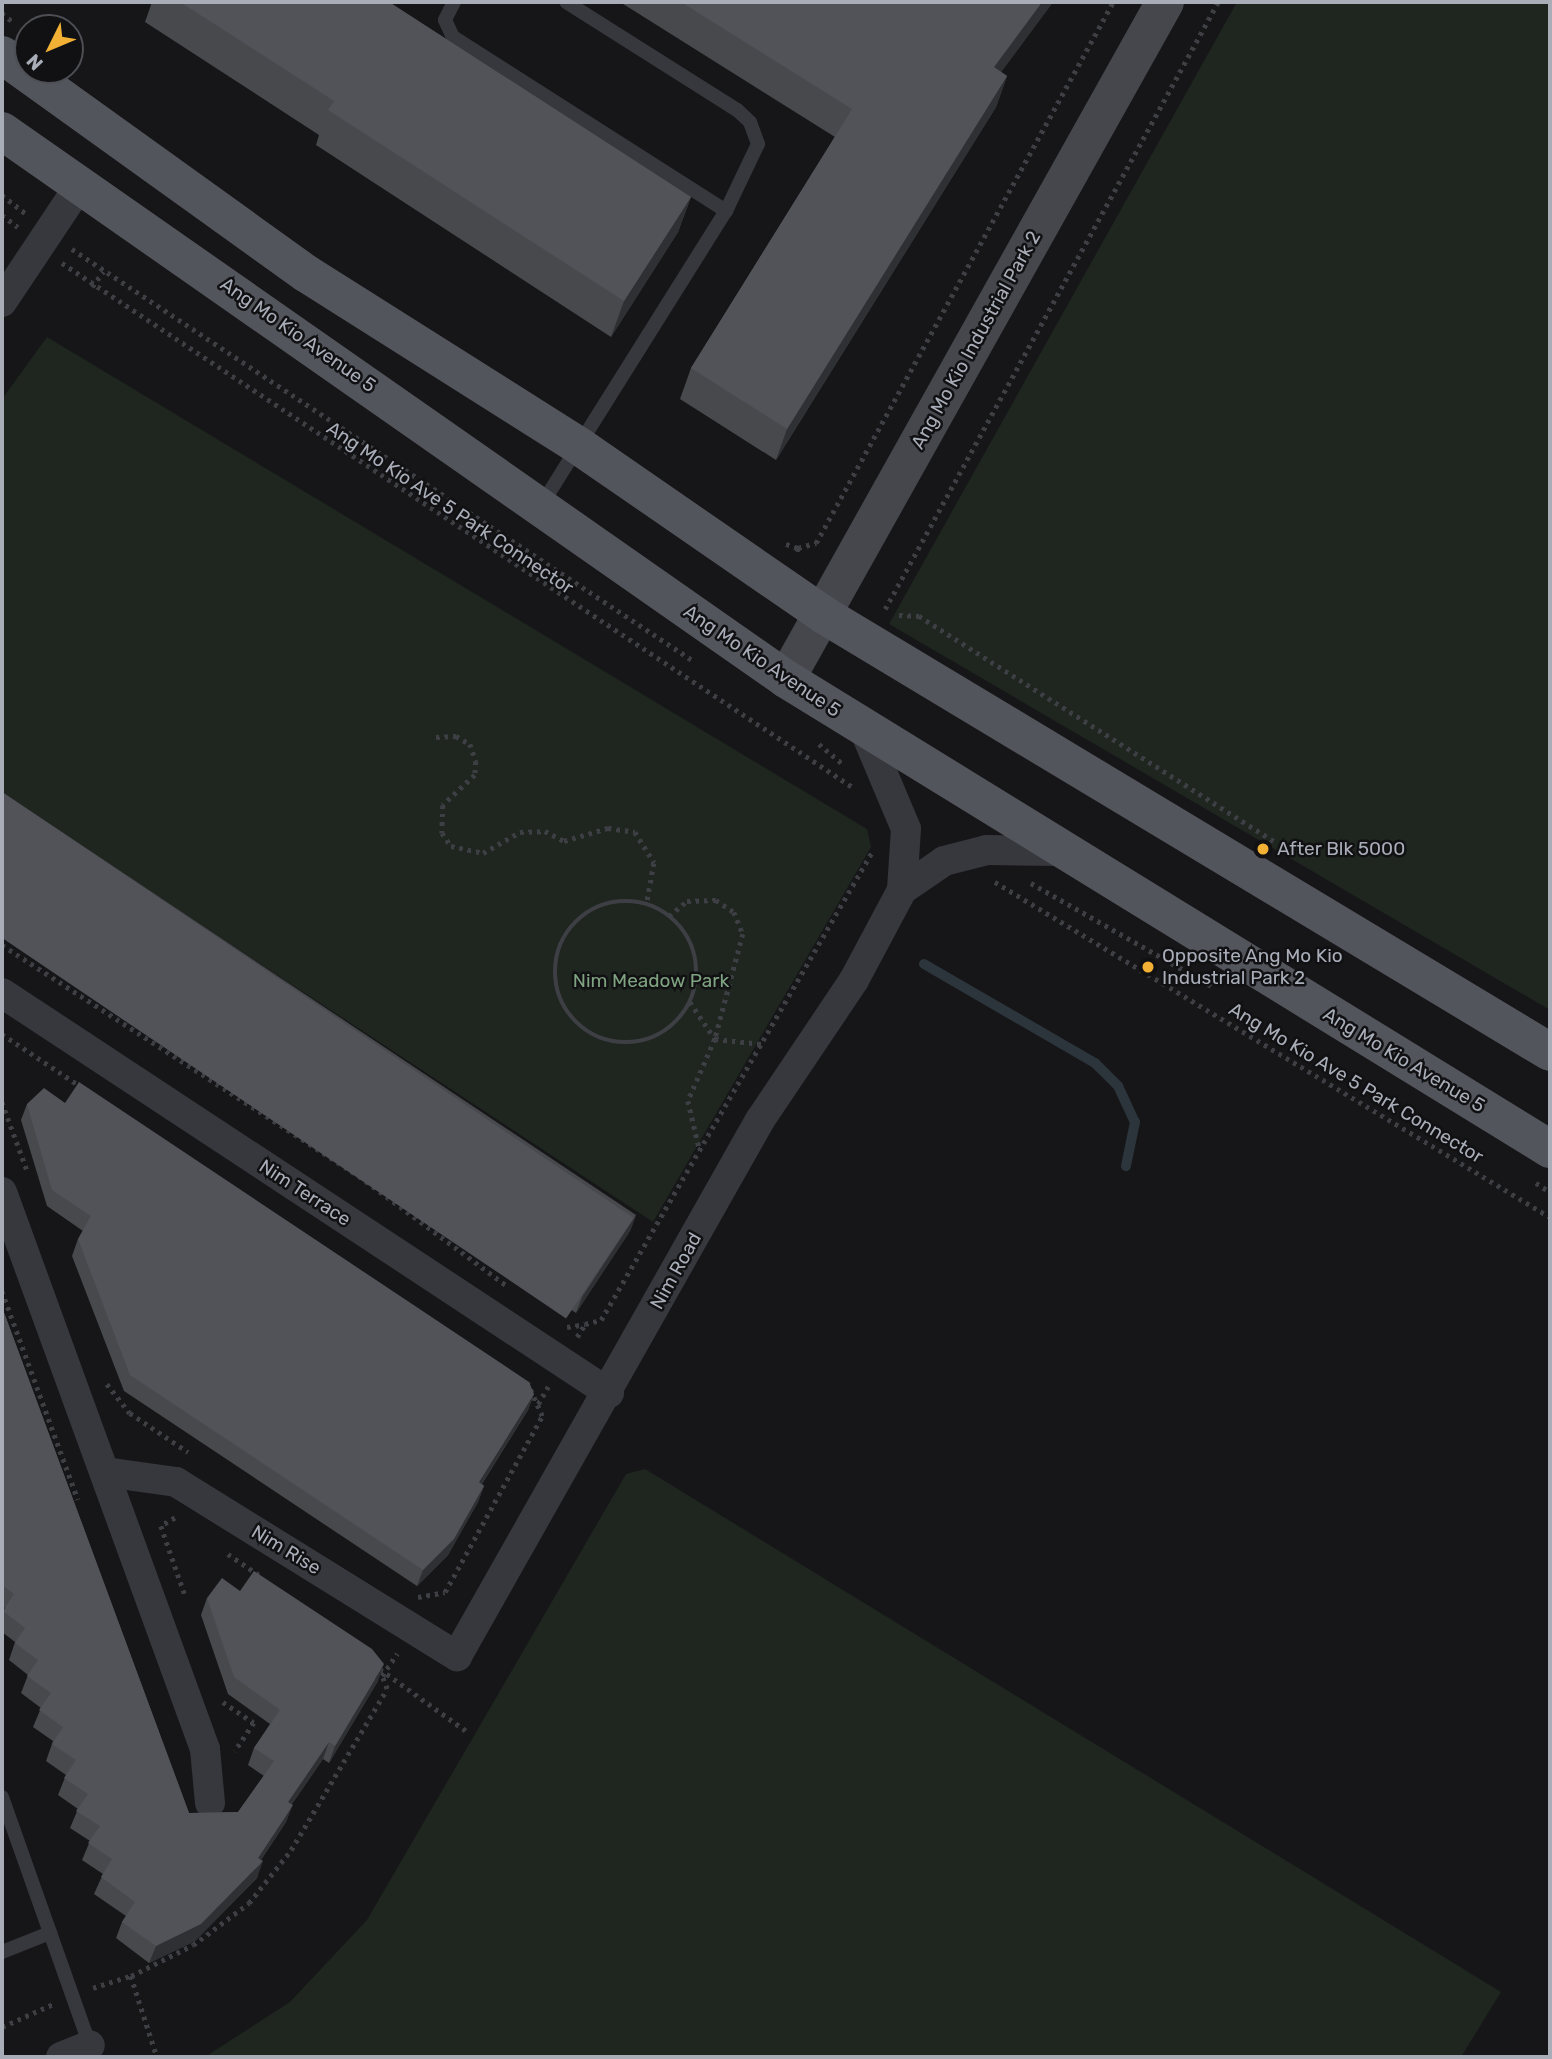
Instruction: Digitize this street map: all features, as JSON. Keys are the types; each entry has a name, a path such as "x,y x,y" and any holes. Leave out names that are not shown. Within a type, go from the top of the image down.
{"main road":[{"path":"2,55 307,274 579,446 824,615 1550,1052"},
{"name":"Ang Mo Kio Avenue 5","path":"2,131 542,504 786,679 1058,851 1540,1164"}],"street":[{"name":"Ang Mo Kio Industrial Park 2","path":"786,679 1165,2"},
{"path":"2,302 48,240 80,185"},
{"path":"864,729 906,829 902,890"},
{"path":"902,890 944,861 987,850 1058,851"},
{"name":"Nim Road","path":"457,1656 609,1393 760,1120 854,980 902,890"},
{"name":"Nim Terrace","path":"2,993 609,1393"},
{"path":"2,1192 205,1749 210,1803"},
{"name":"Nim Rise","path":"105,1472 176,1482 457,1656"},
{"path":"61,2057 90,2045"}],"lane":[{"path":"454,2 445,20 453,37 726,211"},
{"path":"542,504 726,211 758,144 750,122 566,2"},
{"path":"2,1797 90,2045"},
{"path":"2,1952 50,1933"}],"path":[{"path":"798,548 816,543 1113,2"},
{"path":"886,609 1218,2"},
{"path":"2,195 48,240 103,272 701,666"},
{"name":"Ang Mo Kio Ave 5 Park Connector","path":"2,215 48,240 92,287 864,795 853,773 815,740"},
{"path":"92,287 103,272"},
{"path":"899,615 919,615 1281,846"},
{"path":"436,737 456,736 470,744 476,761 475,775 443,805 442,833 451,846 483,853 520,832 545,831 564,841 608,828 635,832 654,863 647,902"},
{"path":"553,1320 564,1327 601,1320 876,846"},
{"path":"982,883 1011,877"},
{"name":"Ang Mo Kio Ave 5 Park Connector","path":"991,880 1550,1217"},
{"path":"1021,880 1221,991"},
{"path":"669,916 687,901 716,900 734,912 743,934 715,1039 688,1101 700,1152"},
{"path":"608,902 647,902 669,916 689,940 697,971 690,1002 671,1028 642,1041 611,1042 582,1028 562,1004 554,972 561,941 580,916 608,902"},
{"path":"2,945 359,1176 510,1288"},
{"path":"690,1002 715,1039 762,1044"},
{"path":"2,1034 84,1088"},
{"path":"2,1102 30,1178"},
{"path":"1540,1164 1550,1192"},
{"path":"2,1291 81,1509"},
{"path":"538,1404 585,1324"},
{"path":"102,1370 130,1413 200,1460"},
{"path":"410,1598 444,1592 542,1416 532,1387 521,1379"},
{"path":"187,1525 176,1517 161,1526 187,1602"},
{"path":"220,1548 265,1580"},
{"path":"382,1676 434,1594"},
{"path":"2,2027 72,1995 131,1976 193,1945 249,1903 291,1850 387,1689 377,1657"},
{"path":"382,1676 468,1733"},
{"path":"219,1691 223,1704 254,1723 232,1756 235,1765"},
{"path":"131,1976 158,2057"}],"green space":[{"path":"1237,2 1550,2 1550,1010 889,624"},
{"name":"Nim Meadow Park","path":"47,337 867,829 871,847 653,1222 2,794 2,399"},
{"path":"645,1469 1501,1992 1461,2057 205,2057 290,2002 367,1920 626,1474"}],"building":[{"path":"180,2 389,2 691,197 624,301 328,110 334,101"},
{"path":"681,2 1042,2 994,67 1007,76 787,429 691,368 852,109"},
{"path":"2,792 634,1218 566,1318 2,938"},
{"path":"79,1082 529,1382 534,1394 479,1482 484,1486 454,1539 423,1570 130,1375 78,1239 91,1216 52,1190 27,1104 44,1088 65,1103"},
{"path":"2,1307 189,1813 238,1812 274,1761 254,1748 280,1710 234,1677 207,1598 222,1578 240,1591 254,1571 372,1649 384,1664 335,1746 329,1742 288,1802 293,1805 258,1858 263,1861 201,1924 156,1946 122,1922 135,1902 101,1877 112,1859 88,1843 100,1826 76,1811 88,1794 64,1778 76,1760 52,1744 63,1727 39,1710 51,1693 27,1676 38,1660 15,1643 25,1628 3,1611 14,1594 2,1585"}],"waterway":[{"path":"924,964 1095,1063 1118,1086 1135,1122 1126,1166"}],"place":[{"name":"After Blk 5000","path":"1263,849"},
{"name":"Opposite Ang Mo Kio Industrial Park 2","path":"1148,967"}]}
